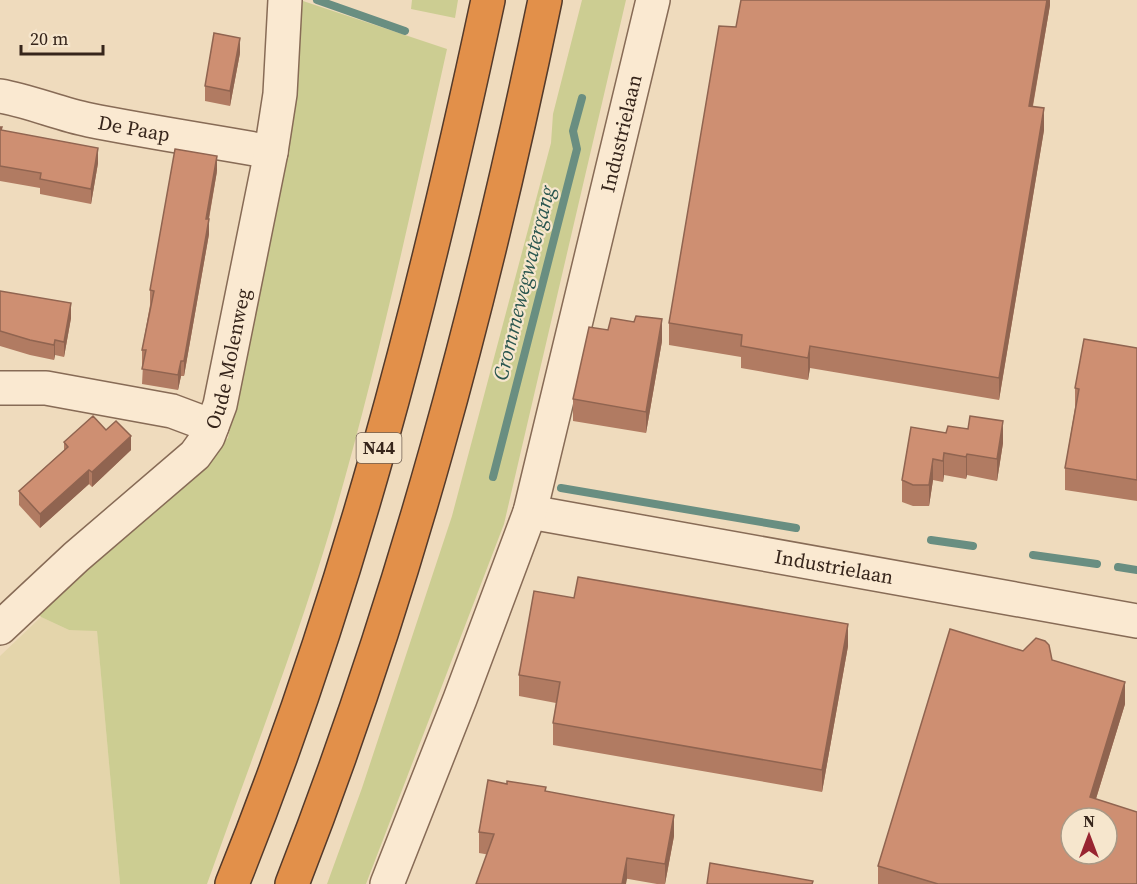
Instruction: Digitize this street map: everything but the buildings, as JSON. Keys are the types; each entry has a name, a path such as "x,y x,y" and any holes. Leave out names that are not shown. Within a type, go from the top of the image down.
{"highway":[{"name":"N44","path":"232,884 292,721 362,507 435,236 488,0"},
{"path":"292,884 383,630 416,525 490,249 545,0"}],"street":[{"name":"Oude Molenweg","path":"0,628 76,557 195,456 208,437 220,405 271,152 280,94 285,0"},
{"name":"Industrielaan","path":"387,884 530,512 653,0"},
{"name":"De Paap","path":"0,96 22,100 88,120 271,152"},
{"path":"0,388 46,388 172,411 212,426"},
{"name":"Industrielaan","path":"530,512 1137,621"}],"shaded area":[{"path":"41,617 69,630 97,630 120,884 0,884 0,656"}],"green space":[{"path":"412,0 458,0 455,18 411,9"},
{"path":"582,0 626,0 504,524 366,884 327,884 362,788 452,516 551,143 553,114"},
{"path":"303,1 447,49 380,345 333,520 289,657 207,884 120,884 97,631 69,630 41,617 33,607 228,438 291,94"}],"waterway":[{"name":"Crommewegwatergang","path":"317,0 405,31"},
{"name":"Crommewegwatergang","path":"493,477 577,149 573,131 582,98"},
{"name":"Crommewegwatergang","path":"561,488 796,528"},
{"name":"Crommewegwatergang","path":"931,540 973,546"},
{"name":"Crommewegwatergang","path":"1033,555 1097,564"},
{"name":"Crommewegwatergang","path":"1118,567 1137,570"}]}
